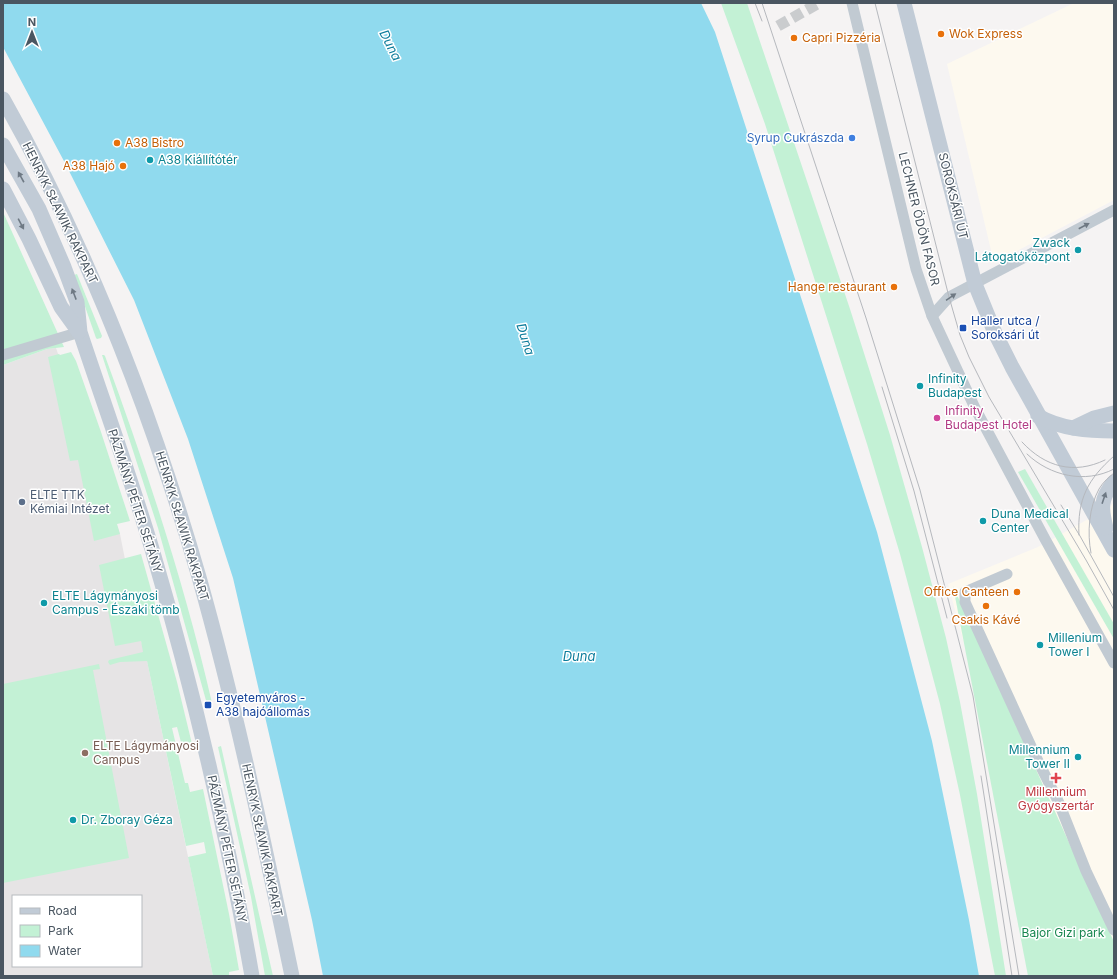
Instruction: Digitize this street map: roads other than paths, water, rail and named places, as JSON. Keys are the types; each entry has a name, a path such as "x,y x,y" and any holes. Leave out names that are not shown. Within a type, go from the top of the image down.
{"main road":[{"name":"SOROKSÁRI ÚT","path":"904,3 975,284 1002,348 1038,416 1112,546"},
{"name":"HENRYK SŁAWIK RAKPART","path":"3,99 83,255 126,360 156,444 198,575 220,656 265,849 292,976"},
{"name":"PÁZMÁNY PÉTER SÉTÁNY","path":"3,145 39,209 64,267 77,302 80,332 129,479 169,607 217,796 233,870 252,976"},
{"name":"PÁZMÁNY PÉTER SÉTÁNY","path":"3,189 29,239 61,307 80,332"},
{"path":"1054,444 1073,428 1094,418 1114,414"},
{"path":"1038,416 1055,424 1073,428 1097,431 1114,431"},
{"path":"1112,546 1102,506 1107,491 1114,482"}],"street":[{"name":"LECHNER ÖDÖN FASOR","path":"852,3 916,269 932,316 975,408 1114,663"},
{"path":"932,316 949,297 1114,210"},
{"path":"3,355 80,332"},
{"path":"1007,574 965,592 964,602 1035,755 1062,809 1086,871 1114,930"}],"water":[{"name":"Duna","path":"3,3 701,3 715,32 877,532 932,741 979,976 323,976 312,920 233,578 188,439 134,300 65,163 3,47"}],"tunnel":[{"path":"778,26 819,3"}],"tram line":[{"path":"755,3 762,21"},
{"path":"762,3 866,318 920,490 973,696 1019,976"},
{"path":"875,3 949,297 960,335 989,397 1114,610"},
{"path":"882,387 914,491 947,618"},
{"path":"1022,442 1040,457 1050,463 1060,466 1082,467 1093,465 1105,460"},
{"path":"1027,454 1046,468 1068,475 1080,477 1091,476 1103,474 1114,469"},
{"path":"1079,535 1082,500 1097,473 1114,456"},
{"path":"1091,553 1089,529 1093,504 1101,486 1114,473"},
{"path":"1061,505 1114,597"},
{"path":"981,776 1012,976"}],"place":[{"name":"Wok Express","path":"941,34"},
{"name":"Capri Pizzéria","path":"794,38"},
{"name":"Syrup Cukrászda","path":"852,138"},
{"name":"A38 Bistro","path":"117,143"},
{"name":"A38 Kiállítótér","path":"150,160"},
{"name":"A38 Hajó","path":"123,166"},
{"name":"Zwack Látogatóközpont","path":"1078,250"},
{"name":"Hange restaurant","path":"894,287"},
{"name":"Haller utca / Soroksári út","path":"963,328"},
{"name":"Infinity Budapest","path":"920,386"},
{"name":"Infinity Budapest Hotel","path":"937,418"},
{"name":"ELTE TTK Kémiai Intézet","path":"22,502"},
{"name":"Duna Medical Center","path":"983,521"},
{"name":"Office Canteen","path":"1017,592"},
{"name":"ELTE Lágymányosi Campus - Északi tömb","path":"44,603"},
{"name":"Csakis Kávé","path":"986,606"},
{"name":"Millenium Tower I","path":"1040,645"},
{"name":"Egyetemváros - A38 hajóállomás","path":"208,705"},
{"name":"ELTE Lágymányosi Campus","path":"85,753"},
{"name":"Millennium Tower II","path":"1078,757"},
{"name":"Millennium Gyógyszertár","path":"1056,778"},
{"name":"Dr. Zboray Géza","path":"73,820"}],"park label":[{"name":"Bajor Gizi park","path":"1063,933"}]}
